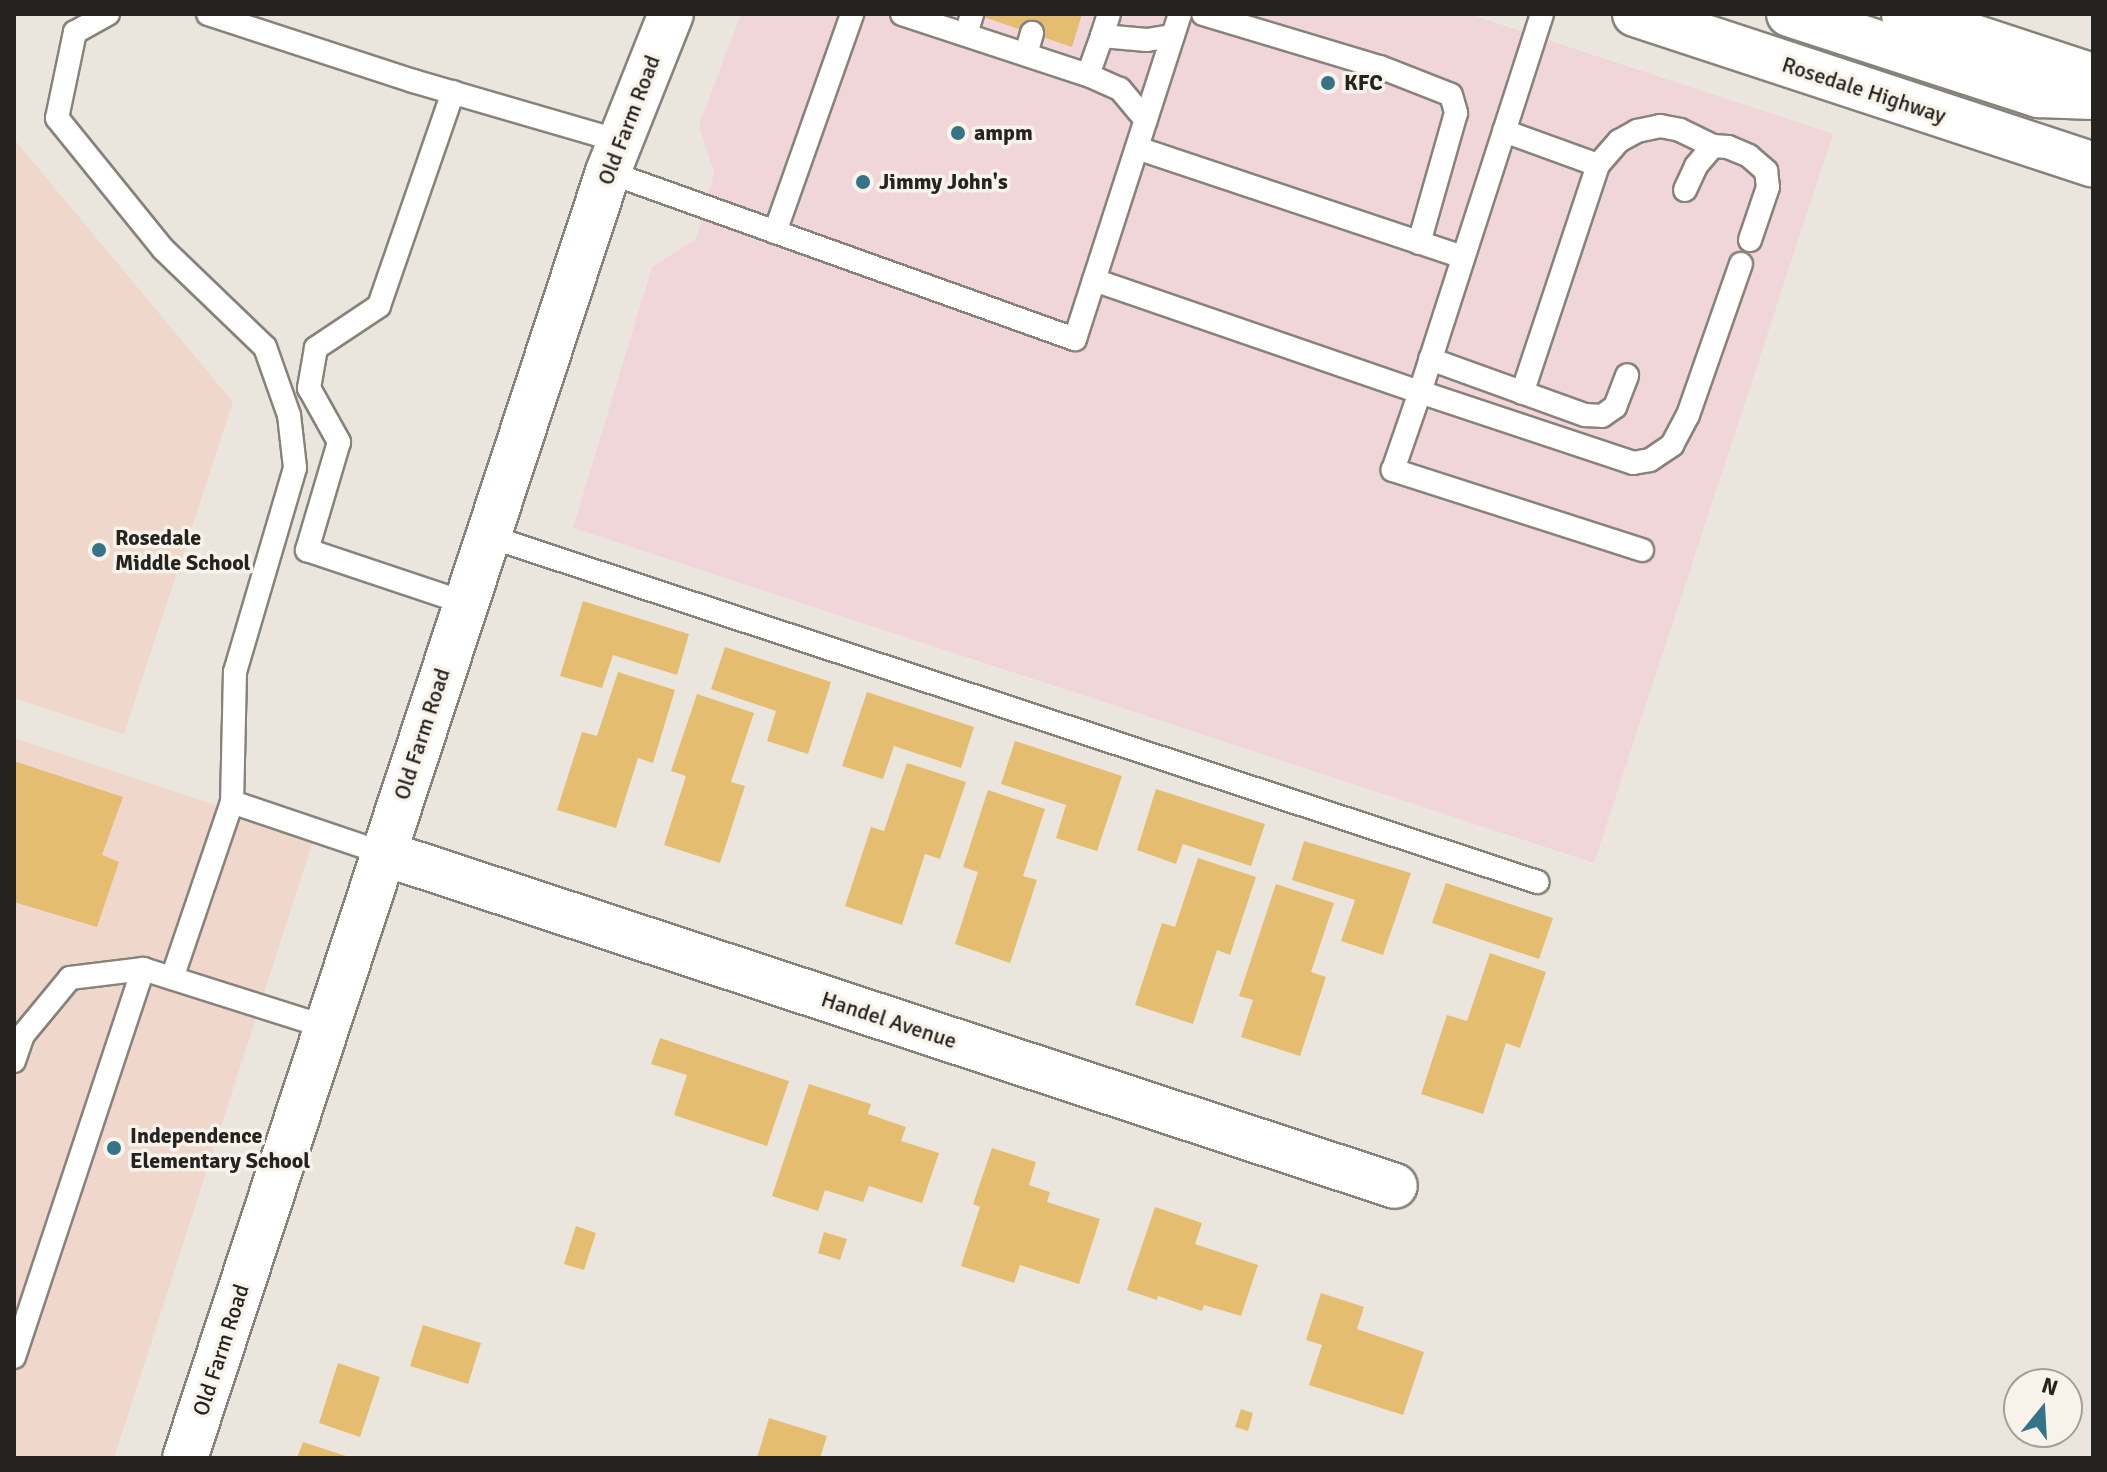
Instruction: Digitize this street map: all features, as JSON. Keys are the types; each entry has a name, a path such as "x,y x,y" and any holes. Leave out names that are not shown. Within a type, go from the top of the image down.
{"street":[{"name":"Old Farm Road","path":"185,1458 614,157 671,14"},
{"name":"Rosedale Highway","path":"1635,14 2093,165"},
{"path":"1789,14 2039,95 2093,97"},
{"path":"1904,14 2093,76"},
{"name":"Handel Avenue","path":"383,853 1395,1186"}],"lane":[{"path":"108,14 75,32 57,118 163,249 265,347 289,415 295,468 235,672 232,802 172,978"},
{"path":"208,14 453,92 614,157 775,232 1075,339 1180,14"},
{"path":"775,232 852,14"},
{"path":"1088,75 1109,14"},
{"path":"1203,14 1380,67 1451,95 1456,113 1419,243"},
{"path":"1542,14 1393,470 1642,550"},
{"path":"912,16 969,24 1029,44 1120,89 1146,120"},
{"path":"1102,36 1147,40 1173,36"},
{"path":"453,92 379,306 316,348 309,388 339,442 307,550 465,603"},
{"path":"1522,393 1598,165 1619,141 1637,131 1660,126 1680,130 1713,146 1728,147 1749,156 1766,171 1768,187 1750,240"},
{"path":"1504,131 1598,165"},
{"path":"1685,190 1696,166 1713,146"},
{"path":"1137,148 1463,257"},
{"path":"1094,280 1633,463 1650,460 1672,445 1688,415 1741,264"},
{"path":"1430,359 1585,415 1602,416 1615,407 1627,375"},
{"path":"488,536 1537,882"},
{"path":"232,802 383,853"},
{"path":"14,1357 143,969"},
{"path":"14,1061 23,1035 70,978 143,969 326,1027"}],"shaded area":[{"path":"741,14 1469,14 1833,134 1594,863 573,528 652,267 696,239 714,173 699,125"},
{"name":"Rosedale Middle School","path":"14,139 233,402 124,734 14,698"},
{"name":"Independence Elementary School","path":"14,738 314,838 114,1458 14,1458"}],"building":[{"path":"975,14 1082,14 1072,47"},
{"path":"583,601 689,634 677,675 613,655 602,688 560,676"},
{"path":"725,647 831,682 808,754 767,741 776,711 711,689"},
{"path":"618,672 675,690 653,763 638,758 616,828 557,810 582,732 597,736"},
{"path":"867,692 974,727 961,768 894,746 883,779 842,766"},
{"path":"697,694 754,713 731,782 745,786 720,863 664,845 686,776 671,771"},
{"path":"1015,741 1122,776 1097,851 1056,838 1066,805 1001,784"},
{"path":"14,761 123,797 102,855 119,862 97,927 14,902"},
{"path":"907,763 966,782 940,859 925,854 902,925 845,906 871,827 884,831"},
{"path":"1156,789 1265,824 1251,866 1183,844 1176,864 1137,850"},
{"path":"988,790 1045,809 1023,876 1037,880 1010,963 955,944 978,872 963,867"},
{"path":"1304,841 1411,873 1383,955 1341,941 1355,900 1292,880"},
{"path":"1198,858 1256,877 1230,955 1217,950 1193,1024 1135,1005 1162,923 1175,927"},
{"path":"1446,883 1553,918 1539,959 1432,923"},
{"path":"1276,884 1334,903 1311,972 1326,977 1300,1056 1241,1037 1253,1000 1239,996"},
{"path":"1490,953 1546,972 1520,1048 1506,1043 1483,1114 1421,1094 1447,1015 1467,1021"},
{"path":"660,1038 789,1081 767,1146 674,1115 687,1075 651,1064"},
{"path":"809,1084 871,1104 868,1114 906,1127 901,1141 939,1153 922,1203 869,1186 863,1202 825,1190 818,1211 772,1196"},
{"path":"992,1148 1036,1162 1029,1185 1050,1192 1047,1202 1100,1219 1079,1284 1020,1265 1014,1283 961,1266 980,1207 973,1204"},
{"path":"1155,1207 1202,1223 1195,1244 1258,1265 1241,1316 1204,1305 1202,1311 1158,1296 1157,1300 1127,1290"},
{"path":"576,1226 596,1233 584,1270 564,1264"},
{"path":"824,1232 847,1239 840,1260 818,1253"},
{"path":"1321,1293 1364,1307 1357,1329 1424,1352 1403,1415 1309,1385 1322,1345 1306,1340"},
{"path":"423,1325 481,1343 468,1384 410,1366"},
{"path":"338,1363 380,1377 360,1437 319,1423"},
{"path":"1241,1409 1253,1413 1248,1431 1235,1427"},
{"path":"769,1418 827,1436 820,1458 757,1458"},
{"path":"303,1442 349,1457 349,1458 297,1458"}],"place":[{"name":"KFC","path":"1328,83"},
{"name":"ampm","path":"958,133"},
{"name":"Jimmy John's","path":"863,182"},
{"name":"Rosedale Middle School","path":"99,550"},
{"name":"Independence Elementary School","path":"114,1148"}]}
